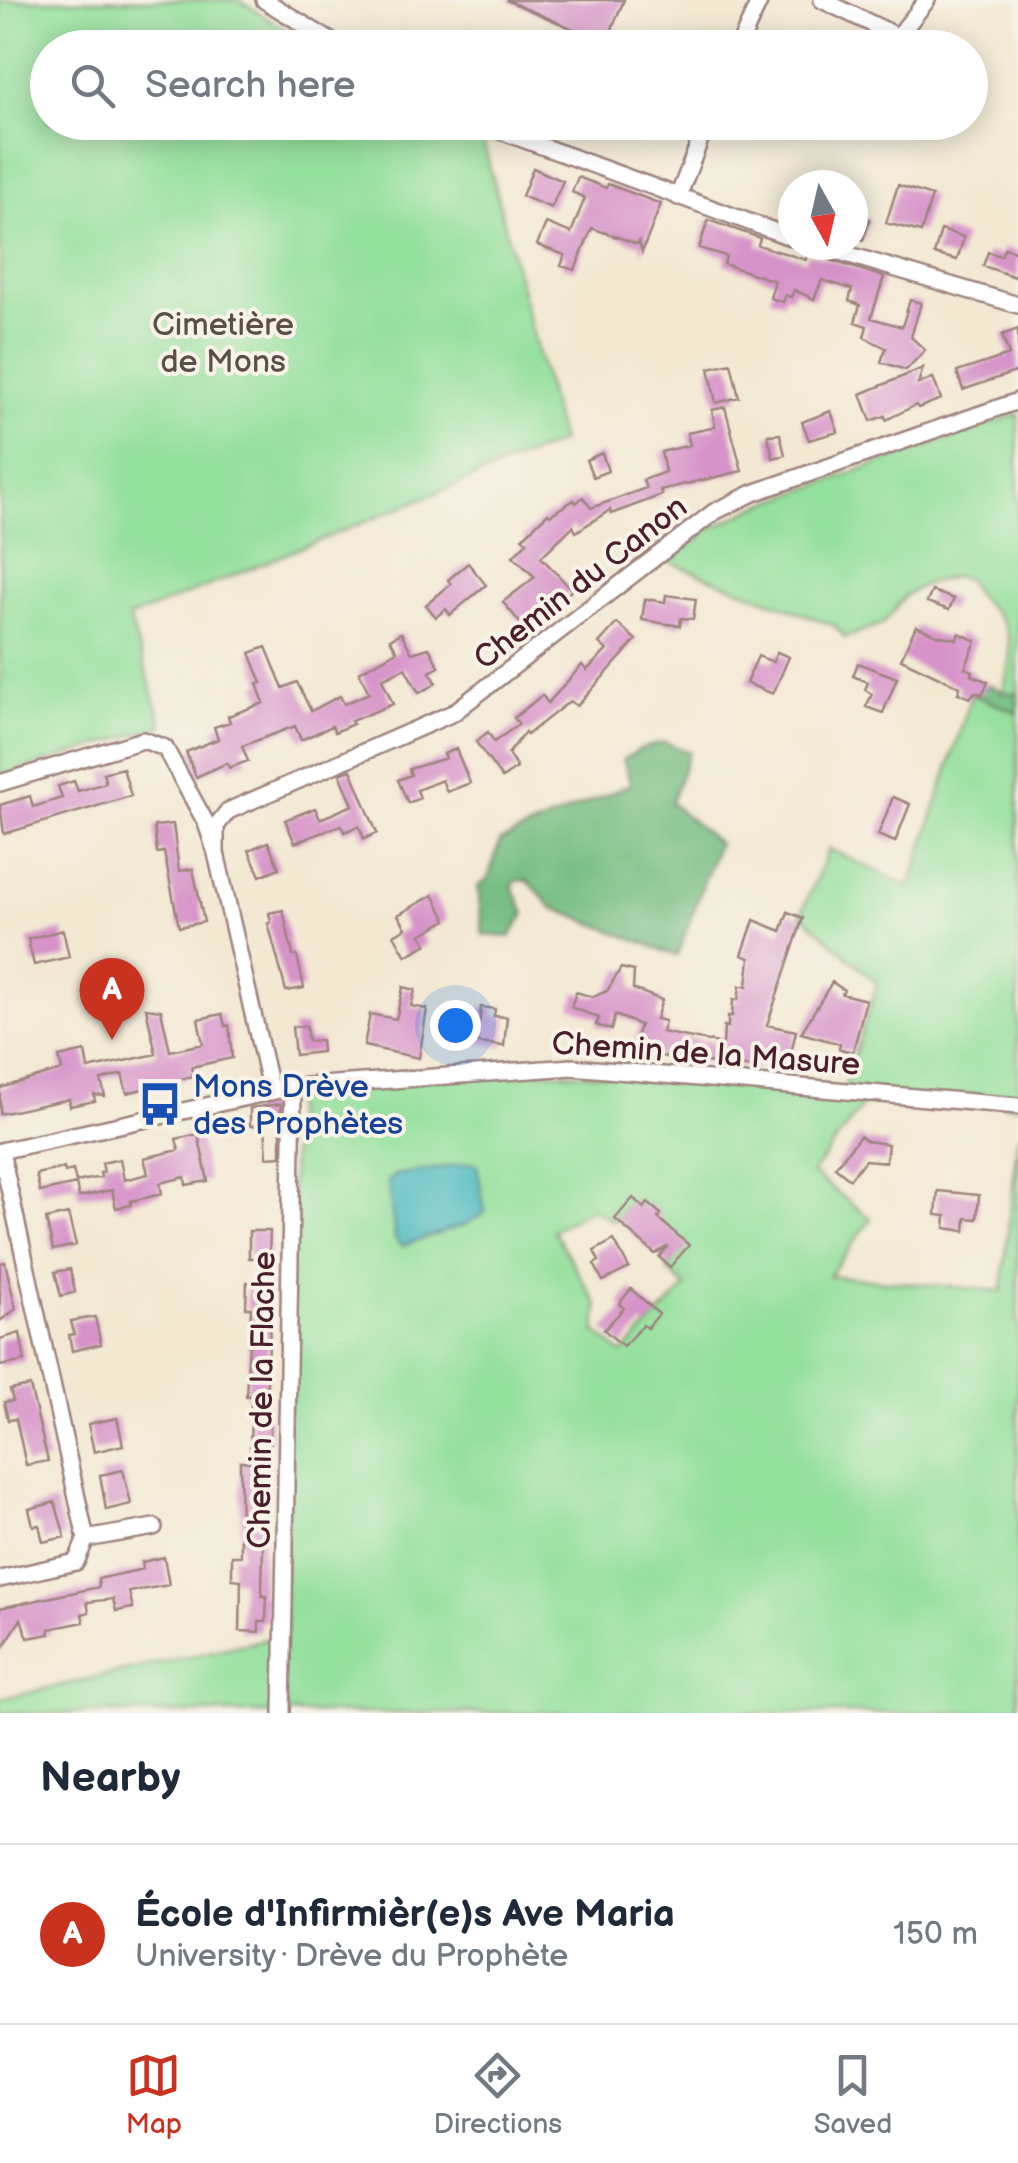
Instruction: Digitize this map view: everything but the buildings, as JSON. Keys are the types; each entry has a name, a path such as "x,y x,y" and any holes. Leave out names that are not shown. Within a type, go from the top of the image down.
{"street":[{"path":"264,0 313,30"},
{"path":"746,30 760,0"},
{"path":"822,0 873,30"},
{"path":"903,30 927,0"},
{"path":"524,140 778,233"},
{"path":"678,197 700,140"},
{"path":"866,260 1018,305"},
{"name":"Chemin du Canon","path":"216,853 216,826 228,810 453,714 714,512 753,493 1018,400"},
{"path":"0,783 143,740 165,748 206,823 216,853 271,1092"},
{"name":"Chemin de la Masure","path":"0,1151 293,1087 572,1067 1018,1106"},
{"name":"Chemin de la Flache","path":"282,1713 293,1087"},
{"path":"0,1151 86,1539 76,1562 0,1579"},
{"path":"86,1539 154,1527"}],"green space":[{"name":"Cimetière de Mons","path":"0,0 239,0 286,30 30,30 30,140 483,140 561,442 129,618 163,726 0,776"},
{"path":"1018,414 1018,694 1002,692 1010,657 1006,630 967,579 955,576 923,585 905,596 884,623 845,638 835,626 669,562 712,528 758,506"},
{"path":"992,685 1002,692 1018,694 1018,713 972,694"},
{"path":"972,694 1018,713 1018,1106 872,1093 812,1173 871,1219 829,1276 1002,1291 1018,1135 1018,1713 0,1713 0,1699 284,1635 293,1087 518,1070 844,1089 877,983 801,914 829,849 910,887","holes":["630,1201 685,1247 667,1270 686,1287 622,1354 596,1332 598,1306 553,1230 592,1208 613,1221"]},
{"path":"664,742 689,752 671,803 718,843 677,956 553,908 528,881 518,880 512,885 525,914 510,937 483,935 478,886 488,879 500,841 631,784 623,760 640,749"}],"water":[{"path":"477,1164 485,1213 464,1225 402,1246 395,1239 388,1182 394,1175"}],"place":[{"name":"École d'Infirmièr(e)s Ave Maria","path":"112,1040"},
{"name":"Mons Drève des Prophètes","path":"160,1104"}]}
